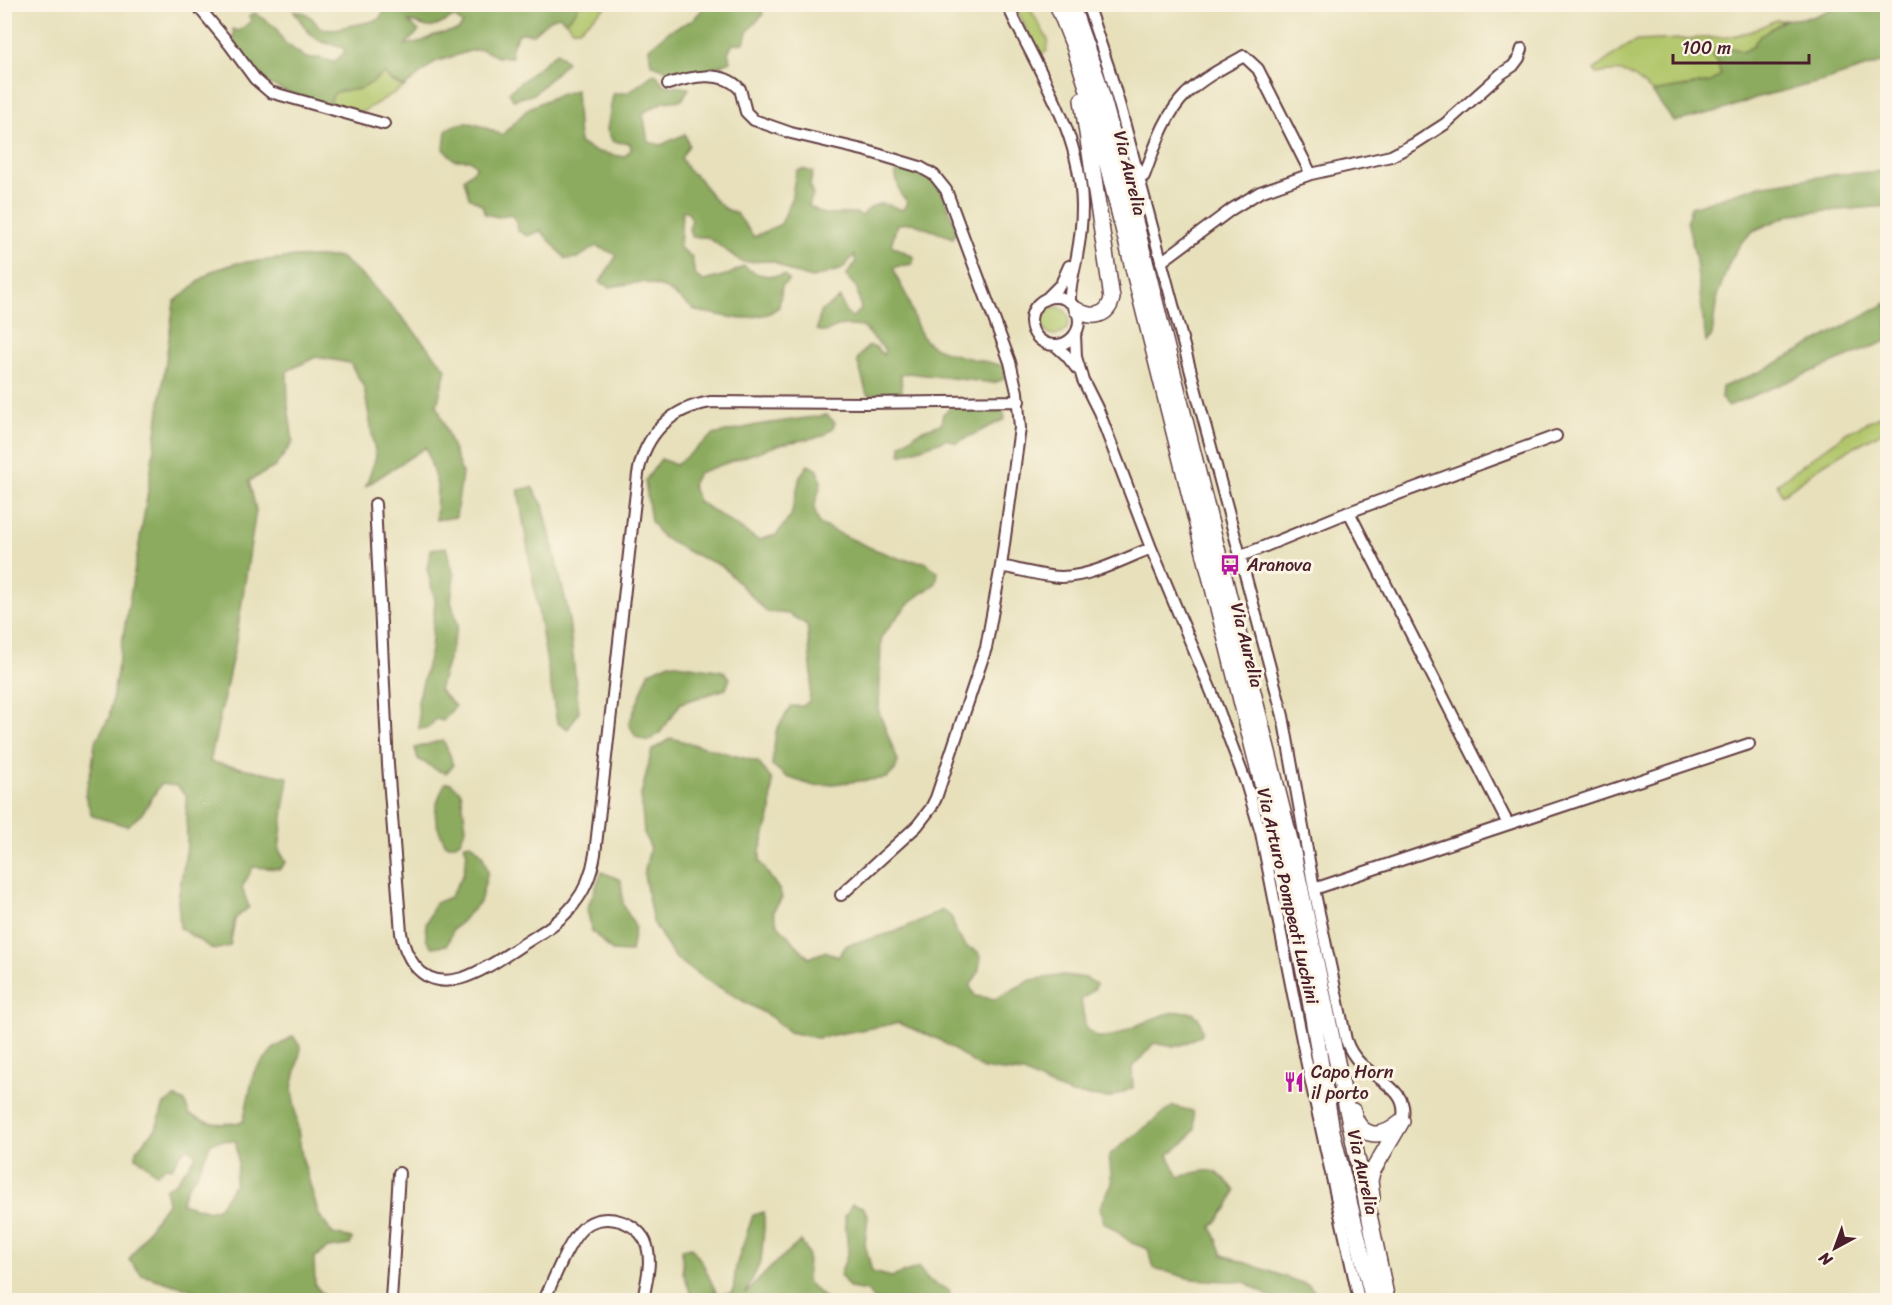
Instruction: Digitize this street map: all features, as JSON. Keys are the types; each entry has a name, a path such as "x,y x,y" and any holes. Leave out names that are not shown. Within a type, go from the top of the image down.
{"highway":[{"path":"1056,4 1084,113 1112,298 1107,310 1095,316 1088,315 1073,306"},
{"name":"Via Aurelia","path":"1056,4 1075,49 1091,100 1272,824 1309,994 1332,1131 1373,1300"},
{"name":"Via Aurelia","path":"1071,4 1098,81 1120,161 1292,848 1387,1300"},
{"path":"1333,1048 1344,1072 1354,1116 1361,1129 1371,1134 1382,1134 1402,1121"},
{"path":"1380,1271 1370,1178 1402,1121"}],"street":[{"path":"196,4 234,50 255,80 270,92 384,124"},
{"path":"1007,4 1062,115 1072,141 1082,186 1078,243 1070,285 1073,306 1079,322 1070,340 1055,345 1040,340 1030,320 1035,306 1061,284 1078,243"},
{"path":"1087,4 1108,66 1285,723 1314,889 1348,1045 1361,1064 1397,1094 1404,1108 1402,1121"},
{"path":"1161,262 1246,200 1268,189 1311,174 1391,156 1414,144 1445,124 1513,66 1522,49"},
{"path":"1139,179 1144,176 1162,128 1174,108 1204,79 1244,56 1258,69 1311,174"},
{"path":"668,84 695,76 726,80 740,89 746,112 754,120 791,133 914,165 934,175 946,190 1010,362 1019,401 1019,438 1001,566 986,648 934,803 917,826 841,895"},
{"path":"1048,297 1056,296 1073,306"},
{"name":"Via Arturo Pompeati Luchini","path":"1075,334 1076,357 1083,380"},
{"name":"Via Arturo Pompeati Luchini","path":"1055,345 1071,360 1099,412 1151,548 1235,751 1261,833 1306,1060 1359,1300"},
{"path":"375,504 388,765 401,933 410,958 421,972 435,981 453,981 490,965 554,924 574,904 590,878 595,854 638,474 649,441 661,425 684,409 711,402 1019,401"},
{"path":"1241,556 1349,512 1556,436"},
{"path":"1349,512 1508,824"},
{"path":"1001,566 1043,575 1073,576 1151,548"},
{"path":"1314,889 1749,744"},
{"path":"391,1300 399,1173"},
{"path":"544,1300 578,1233 590,1222 608,1218 628,1225 640,1234 646,1243 649,1256 643,1300"}],"green space":[{"path":"389,5 579,5 574,14 565,21 559,16 550,19 533,34 520,33 513,44 512,57 498,57 481,49 470,51 435,62 404,87 390,80 384,73 363,88 336,92 331,99 330,106 289,93 261,80 235,45 233,29 239,31 251,21 249,16 255,13 277,28 285,43 306,58 319,58 334,62 345,52 343,48 323,42 312,35 294,11 305,13 319,27 330,30 378,20","holes":["454,17 463,24 458,30 405,45 419,31 409,22 432,27"]},
{"path":"579,5 608,5 579,29 573,29 565,21 574,14"},
{"path":"706,5 759,5 763,14 747,32 744,43 733,44 728,52 730,61 705,72 673,73 651,64 649,48 671,30 693,20"},
{"path":"1015,5 1028,5 1048,40 1047,51 1039,56"},
{"path":"1841,5 1887,5 1887,61 1820,82 1758,97 1726,109 1674,122 1652,92 1711,82 1721,75 1713,56 1717,47 1726,46 1743,52 1752,47 1760,36 1785,20 1812,17"},
{"path":"1776,20 1785,20 1760,36 1752,47 1743,52 1726,46 1713,56 1721,76 1712,82 1652,92 1628,74 1614,71 1597,74 1594,70 1623,48 1637,41 1728,37 1749,32"},
{"path":"557,52 567,62 534,94 513,100 509,92"},
{"path":"384,73 390,80 404,87 362,112 330,106 331,99 336,92 363,88"},
{"path":"655,73 664,85 689,88 682,100 663,102 643,113 648,142 661,145 685,134 689,145 681,158 688,170 699,178 713,198 724,208 737,214 754,237 781,224 791,201 796,171 802,169 813,172 810,185 813,196 808,205 823,214 856,213 862,216 871,207 880,204 901,210 907,201 901,195 895,174 902,167 927,177 934,183 944,197 957,231 953,238 912,223 897,224 891,245 914,257 912,264 894,267 895,274 907,297 918,328 928,343 942,351 1004,366 1006,373 1004,379 994,383 908,373 901,375 902,393 889,398 867,394 857,360 868,346 876,347 883,355 885,350 863,327 842,325 826,332 817,330 820,312 840,298 846,313 852,317 861,310 857,288 846,276 856,262 854,255 842,269 812,278 791,272 773,261 742,262 707,237 692,237 689,229 692,219 687,211 682,211 680,248 692,257 695,275 703,281 730,274 744,266 763,275 784,275 789,280 782,286 779,307 768,314 741,319 696,311 667,289 643,282 609,287 600,282 617,255 596,246 578,258 566,259 541,231 527,236 517,230 516,220 510,214 498,217 485,214 482,205 469,197 464,179 477,167 470,160 454,160 444,149 446,130 453,126 474,124 502,135 529,108 576,90 579,143 594,151 624,157 631,150 630,143 613,142 607,130 613,94 629,92"},
{"path":"1887,171 1887,206 1792,214 1753,231 1741,243 1731,259 1717,296 1712,336 1706,342 1695,255 1687,221 1691,207 1758,186 1839,174"},
{"path":"296,257 340,257 367,280 446,369 437,405 462,473 456,517 436,520 437,485 426,447 366,486 376,457 364,387 350,363 316,357 287,371 288,405 293,442 275,467 249,481 256,510 236,641 210,762 288,777 279,850 286,862 280,869 253,867 242,888 249,907 235,919 230,946 214,950 180,928 178,899 187,846 186,795 177,786 161,784 141,815 127,826 92,816 85,795 95,742 109,718 147,498 174,302 212,271 237,263"},
{"path":"1887,303 1887,341 1728,406 1721,398 1722,387 1762,371"},
{"path":"1055,307 1065,311 1069,321 1065,331 1055,335 1045,331 1041,321 1045,311"},
{"path":"993,406 1003,409 1005,419 956,443 947,439 901,455 901,445 920,431 941,424 943,414 952,407"},
{"path":"1887,412 1887,429 1825,463 1782,495 1777,484 1846,433"},
{"path":"827,415 835,423 833,428 823,436 781,444 698,473 692,485 698,501 758,540 776,535 791,516 800,476 808,465 818,470 821,483 814,508 819,524 901,559 925,562 938,572 936,583 908,604 881,637 879,712 898,761 895,770 887,778 814,786 787,777 772,765 776,731 791,706 803,706 809,701 812,676 807,625 789,614 767,612 722,566 662,537 651,521 645,481 661,459 676,465 713,435 757,425"},
{"path":"532,487 543,505 568,611 579,712 568,729 557,723 518,490"},
{"path":"446,547 454,576 451,601 458,625 439,690 455,706 443,721 436,719 428,728 419,729 418,701 431,650 435,600 427,569 431,549"},
{"path":"670,663 723,671 730,678 726,689 681,703 660,733 648,741 636,737 629,724 649,672"},
{"path":"671,738 758,762 772,780 771,813 760,851 760,862 780,891 782,898 773,911 777,924 809,958 826,951 838,957 847,945 895,932 943,910 952,918 956,932 965,946 977,951 981,957 978,973 970,986 975,996 995,999 1031,980 1064,975 1086,978 1096,984 1095,988 1081,1000 1086,1029 1097,1037 1116,1035 1167,1014 1181,1012 1192,1013 1200,1020 1202,1034 1180,1045 1169,1046 1154,1043 1132,1068 1133,1088 1109,1098 1072,1094 1024,1073 983,1069 938,1039 898,1023 817,1038 789,1032 771,1017 705,979 674,957 653,922 644,875 650,847 644,833 641,795 652,750"},
{"path":"443,740 453,766 446,773 418,759 415,748"},
{"path":"445,783 451,783 461,792 466,828 460,841 454,845 446,845 435,815"},
{"path":"471,843 482,854 488,871 480,902 453,930 447,945 432,947 426,939 426,924 435,903 450,897 463,875 467,854 464,844"},
{"path":"602,872 621,880 623,904 635,927 631,952 612,951 592,931 587,909"},
{"path":"293,1036 301,1048 292,1088 302,1157 319,1215 333,1234 352,1238 350,1245 328,1248 314,1258 315,1285 328,1300 225,1300 142,1275 129,1260 168,1202 165,1189 176,1182 196,1155 188,1147 181,1153 172,1168 165,1167 157,1174 136,1157 136,1150 156,1129 164,1104 175,1097 185,1102 189,1114 203,1120 222,1124 243,1122 254,1072 273,1049","holes":["221,1140 236,1141 238,1164 234,1185 219,1207 209,1211 181,1203 211,1143"]},
{"path":"1173,1106 1193,1111 1195,1129 1185,1142 1168,1155 1179,1177 1204,1171 1216,1172 1235,1191 1228,1207 1212,1227 1223,1255 1308,1285 1324,1300 1275,1300 1245,1282 1191,1279 1154,1268 1148,1249 1132,1243 1103,1221 1100,1207 1112,1184 1109,1155"},
{"path":"852,1204 863,1207 868,1216 865,1244 872,1272 892,1277 919,1267 928,1280 950,1291 948,1300 873,1300 868,1291 850,1288 840,1275 848,1252 845,1217"},
{"path":"764,1212 761,1261 745,1294 775,1263 801,1241 808,1253 807,1282 827,1300 693,1300 683,1272 682,1249 691,1247 702,1262 717,1294 733,1293 736,1266 753,1215"}],"place":[{"name":"Aranova","path":"1230,565"},
{"name":"Capo Horn il porto","path":"1294,1082"}]}
